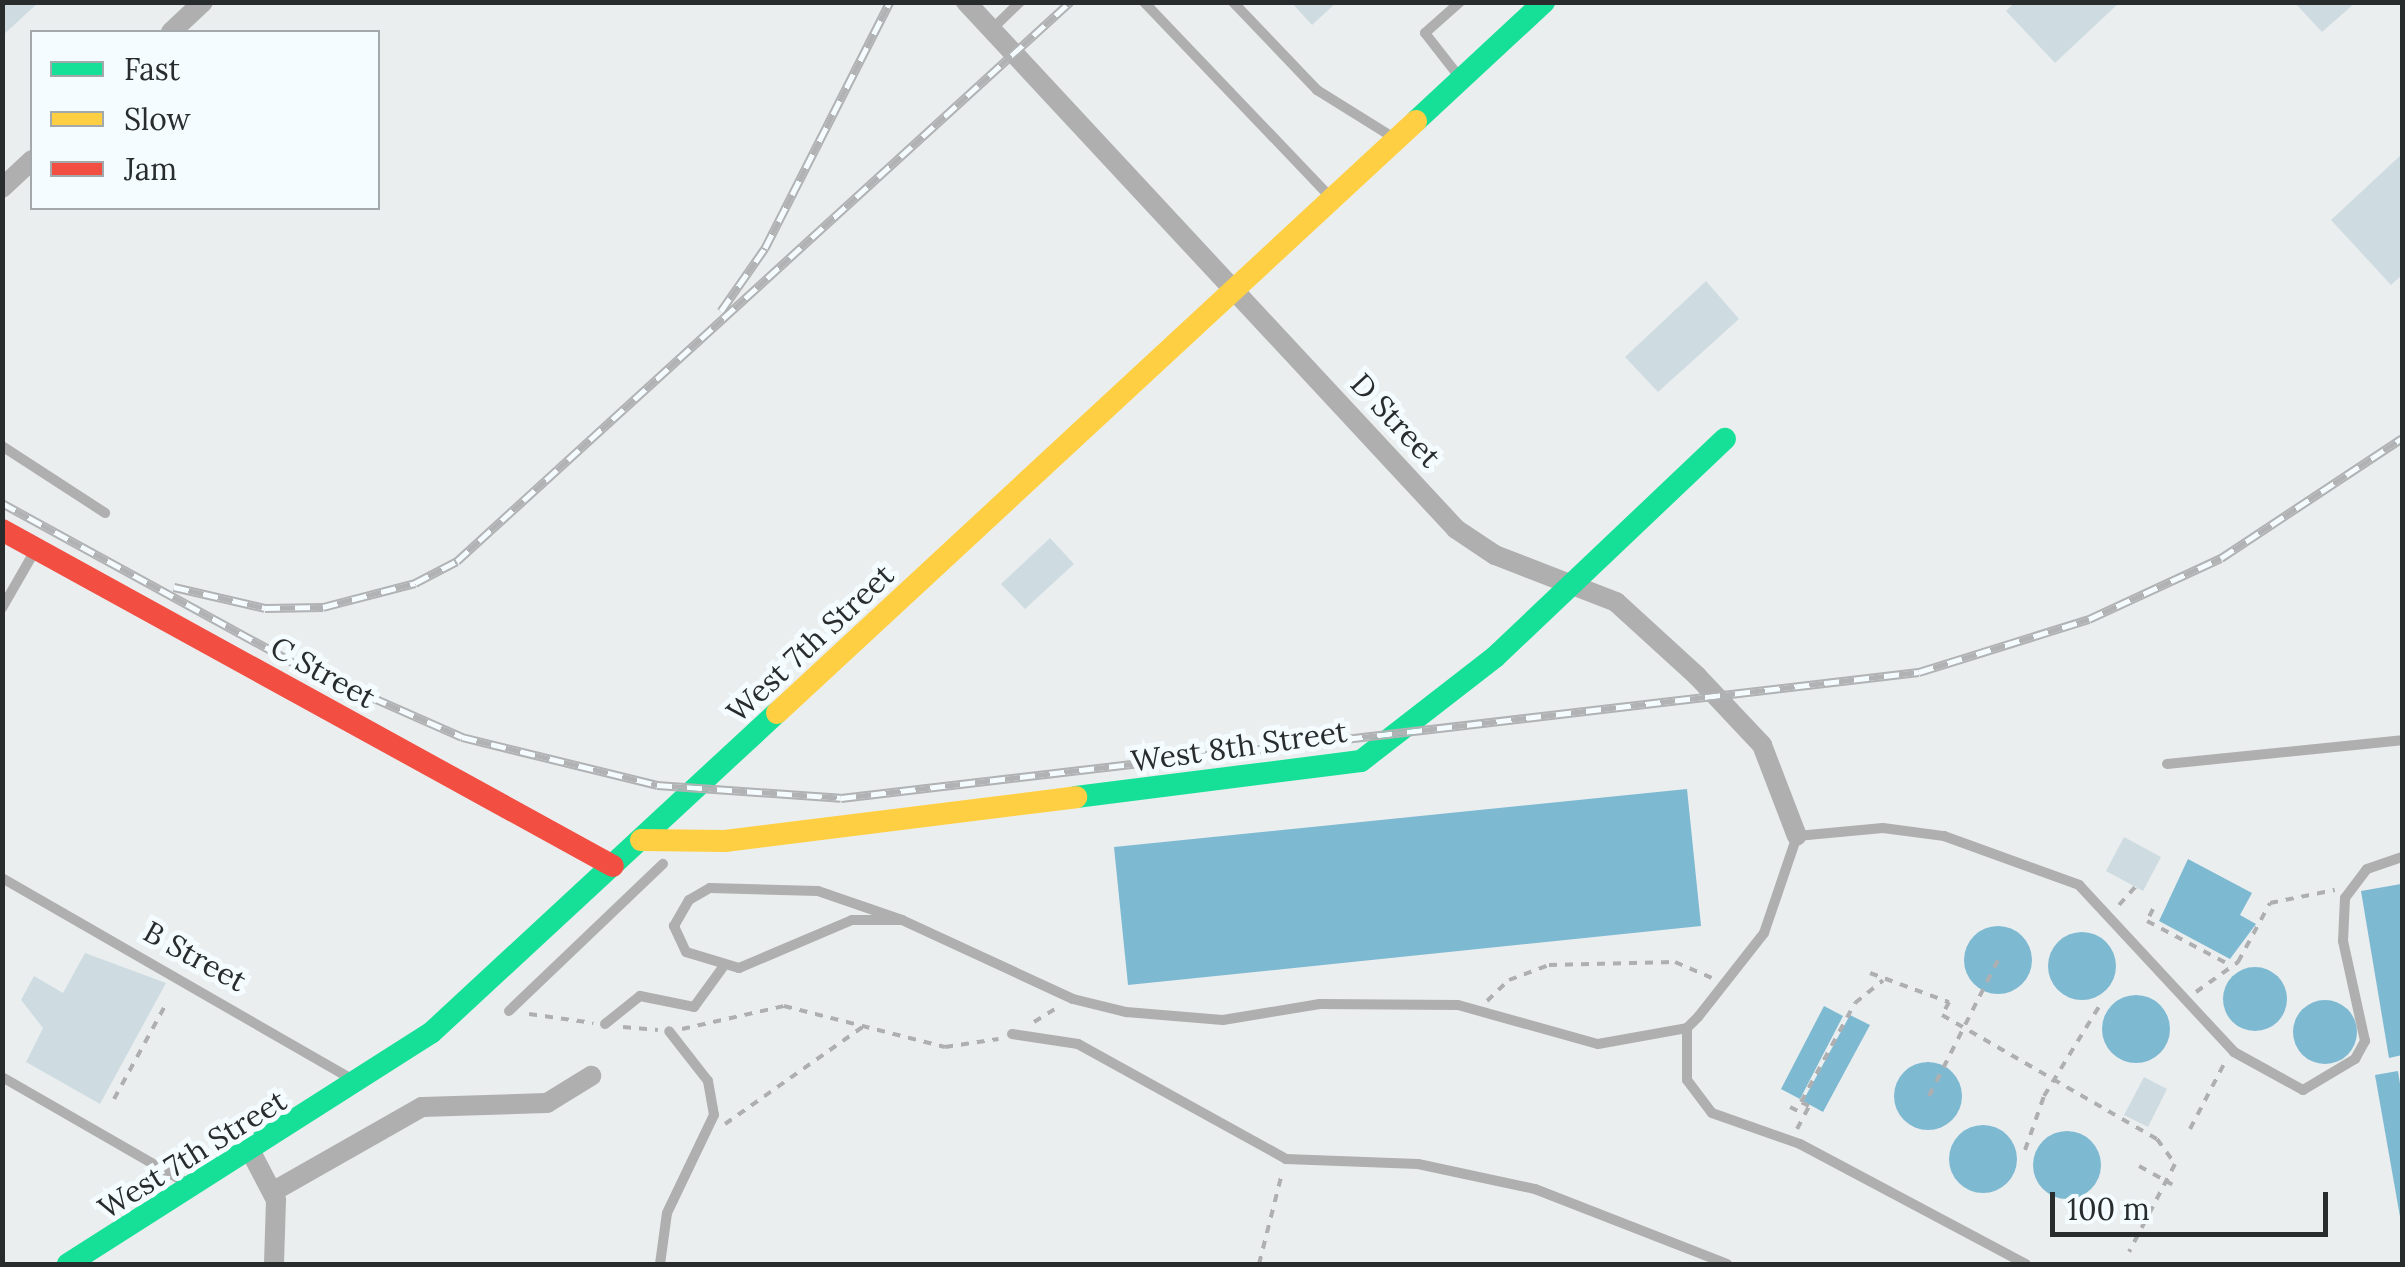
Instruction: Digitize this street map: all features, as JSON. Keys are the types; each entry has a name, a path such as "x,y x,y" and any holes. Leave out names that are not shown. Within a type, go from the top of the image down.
{"street":[{"path":"172,30 203,2"},
{"name":"D Street","path":"966,2 1456,529 1496,556 1571,581 1616,602 1762,745 1797,836"},
{"name":"West 7th Street","path":"68,1264 252,1154 431,1032 1544,2"},
{"path":"2,188 30,162"},
{"name":"West 8th Street","path":"640,840 725,841 1361,761 1402,738 1724,439"},
{"name":"C Street","path":"2,530 614,866"},
{"path":"274,1191 422,1108 547,1103 591,1076"},
{"path":"252,1154 274,1191 274,1264"}],"lane":[{"path":"992,30 1020,2"},
{"path":"1144,2 1332,198"},
{"path":"1232,2 1317,90 1396,139"},
{"path":"1460,2 1425,33 1461,79"},
{"path":"2,446 105,513"},
{"path":"2,608 36,549"},
{"path":"2167,764 2402,740"},
{"path":"2026,1264 1791,1140 1702,1104 1683,1066 1687,1028 1764,933 1797,836 1883,828 1944,836 2047,869 2110,914 2184,1001 2234,1052 2303,1090 2361,1051 2365,1029 2343,941 2350,888 2368,869 2402,857"},
{"path":"509,1011 663,864"},
{"name":"B Street","path":"2,878 359,1084"},
{"path":"723,968 686,952 674,926 689,900 710,888 818,891 902,920 1072,999 1189,1020 1356,1002 1480,1010 1598,1044 1687,1028"},
{"path":"605,1024 640,996 694,1007 723,968 852,920 902,920"},
{"path":"660,1264 667,1213 708,1134 708,1081 669,1031"},
{"path":"1012,1034 1078,1044 1286,1159 1418,1164 1536,1189 1727,1264"},
{"path":"2,1077 196,1188"}],"path":[{"path":"2110,914 2136,886"},
{"path":"2184,1001 2232,966 2270,903 2350,888"},
{"path":"2154,908 2147,921 2232,966"},
{"path":"1929,1096 1998,960"},
{"path":"1480,1010 1508,980 1549,965 1674,962 1724,987"},
{"path":"1870,973 1949,1002 1942,1015 2056,1074 2157,1139 2174,1164 2129,1252"},
{"path":"1791,1140 1804,1114 1801,1102 1855,1002 1883,980"},
{"path":"509,1011 669,1031 784,1006 956,1048 1012,1034 1072,999"},
{"path":"114,1099 166,1004"},
{"path":"2026,1150 2056,1074 2100,1005"},
{"path":"708,1134 866,1025"},
{"path":"2190,1129 2234,1052"},
{"path":"1790,1107 1804,1114"},
{"path":"2200,1109 2209,1114"},
{"path":"1259,1264 1286,1159"},
{"path":"2139,1166 2172,1184"}],"water":[{"path":"1687,789 1701,926 1128,985 1114,847"},
{"path":"2188,859 2252,893 2240,915 2256,924 2230,959 2159,921"},
{"path":"2401,884 2402,1055 2389,1058 2361,891"},
{"path":"1998,926 2011,928 2022,936 2030,947 2030,973 2022,984 2011,992 1998,994 1985,992 1974,984 1966,973 1964,960 1966,947 1974,936 1985,928"},
{"path":"2082,932 2095,934 2106,942 2114,953 2114,979 2106,990 2095,998 2082,1000 2069,998 2058,990 2050,979 2048,966 2050,953 2058,942 2069,934"},
{"path":"2255,967 2278,976 2287,999 2278,1022 2255,1031 2232,1022 2223,999 2232,976"},
{"path":"2136,995 2149,997 2160,1005 2168,1016 2168,1042 2160,1053 2149,1061 2136,1063 2123,1061 2112,1053 2104,1042 2102,1029 2104,1016 2112,1005 2123,997"},
{"path":"2325,1000 2348,1009 2357,1032 2348,1055 2325,1064 2302,1055 2293,1032 2302,1009"},
{"path":"1824,1006 1843,1016 1800,1099 1781,1089"},
{"path":"1850,1015 1870,1025 1823,1112 1803,1101"},
{"path":"1928,1062 1941,1064 1952,1072 1960,1083 1960,1109 1952,1120 1941,1128 1928,1130 1915,1128 1904,1120 1896,1109 1894,1096 1896,1083 1904,1072 1915,1064"},
{"path":"2398,1071 2402,1097 2402,1228 2375,1075"},
{"path":"1983,1125 1996,1127 2007,1135 2015,1146 2015,1172 2007,1183 1996,1191 1983,1193 1970,1191 1959,1183 1951,1172 1949,1159 1951,1146 1959,1135 1970,1127"},
{"path":"2067,1131 2080,1133 2091,1141 2099,1152 2099,1178 2091,1189 2080,1197 2067,1199 2054,1197 2043,1189 2035,1178 2033,1165 2035,1152 2043,1141 2054,1133"}],"building":[{"path":"2,2 39,2 2,36"},
{"path":"1291,2 1337,2 1312,25"},
{"path":"2015,2 2120,2 2055,63 2006,11"},
{"path":"2294,2 2356,2 2322,32"},
{"path":"2402,154 2402,275 2391,285 2331,220"},
{"path":"1706,281 1739,319 1658,392 1625,357"},
{"path":"1050,538 1074,564 1025,609 1001,584"},
{"path":"2124,837 2161,857 2143,891 2106,871"},
{"path":"85,953 166,983 100,1104 26,1062 43,1028 21,1000 34,976 63,993"},
{"path":"2144,1077 2167,1089 2148,1127 2124,1115"}],"railway":[{"path":"721,311 765,248 890,2"},
{"path":"174,587 265,608 323,607 415,583 457,561 1070,2"},
{"path":"2,503 290,661 462,737 657,785 841,798 1919,672 2089,619 2221,558 2402,438"}],"traffic: fast":[{"path":"1416,121 1544,2"},
{"path":"1076,797 1361,761 1495,657 1725,439"},
{"path":"68,1264 431,1033 777,713"}],"traffic: slow":[{"path":"777,713 1416,121"},
{"path":"641,840 725,841 1076,797"}],"traffic: jam":[{"path":"2,530 613,866"}]}
